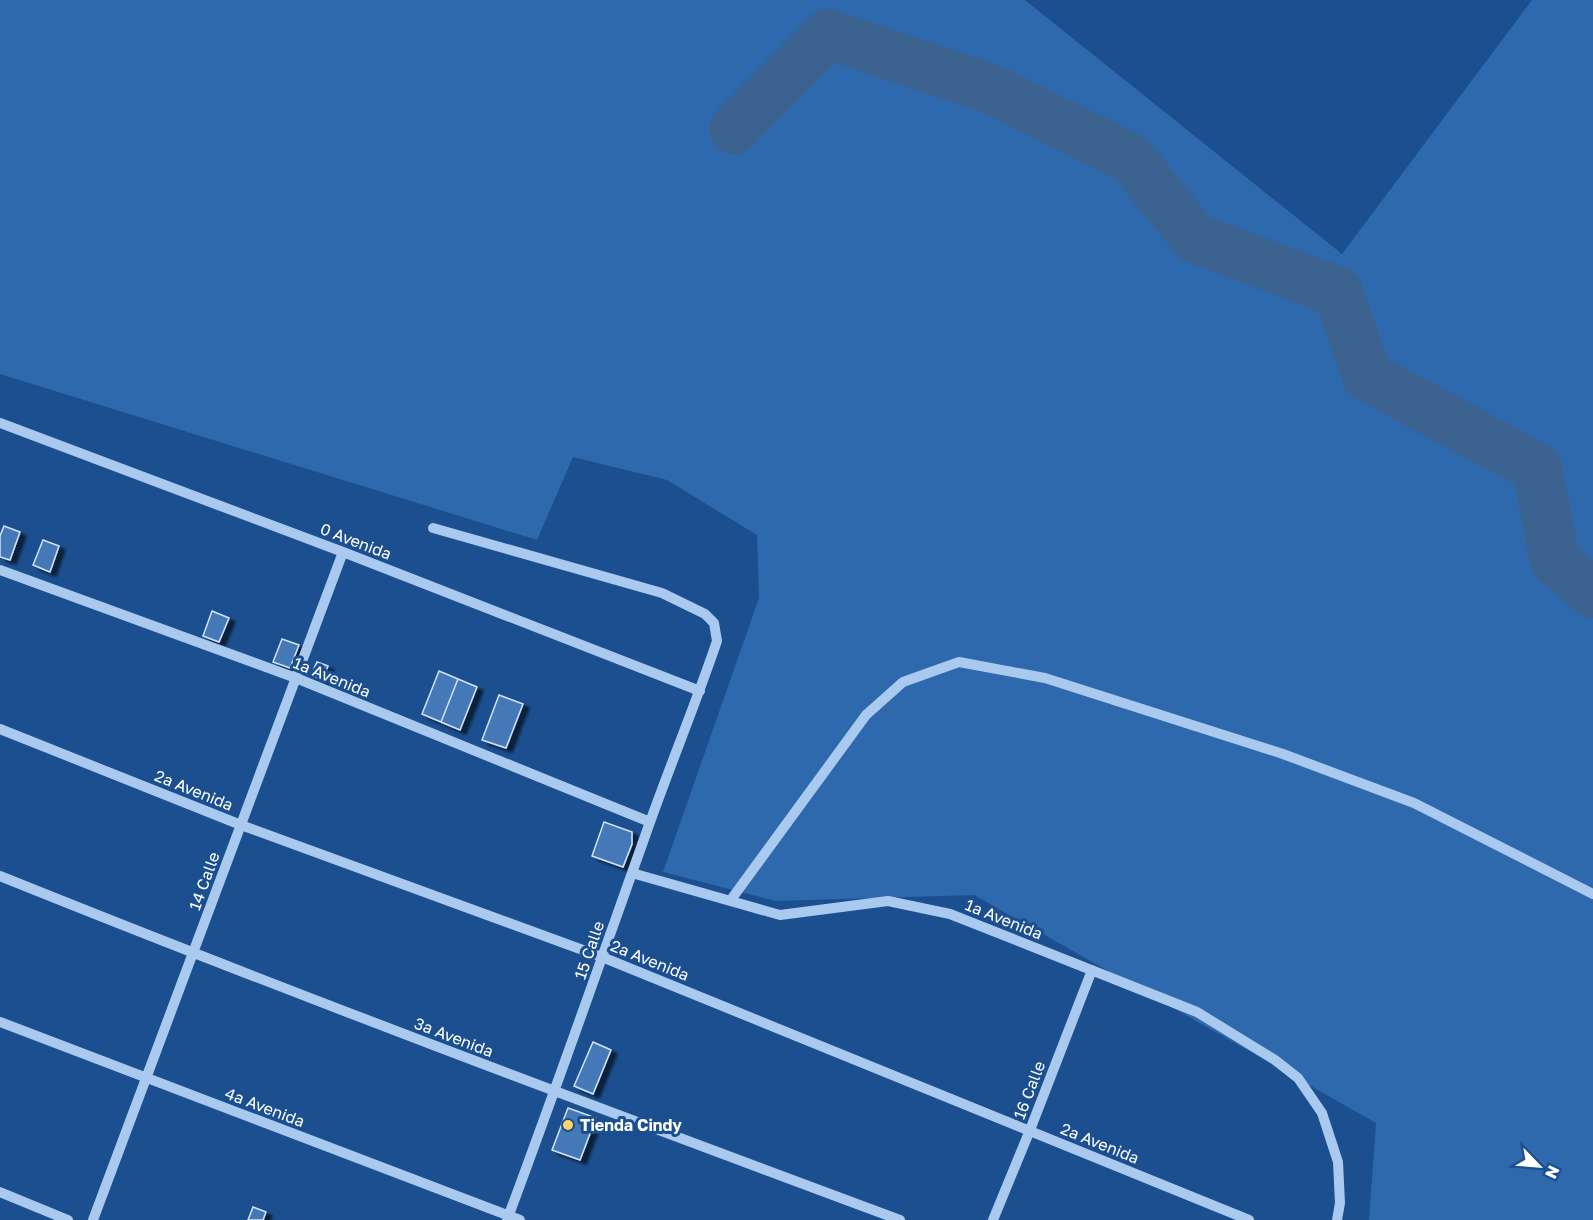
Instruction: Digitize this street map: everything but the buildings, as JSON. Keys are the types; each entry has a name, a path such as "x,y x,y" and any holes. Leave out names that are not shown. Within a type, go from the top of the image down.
{"street":[{"name":"0 Avenida","path":"0,423 343,552 700,691"},
{"name":"15 Calle","path":"433,528 662,593 705,614 714,623 717,641 650,822 556,1092 508,1218"},
{"name":"14 Calle","path":"93,1220 343,552"},
{"name":"1a Avenida","path":"0,570 296,678 650,822"},
{"path":"730,901 866,716 903,682 959,662 1045,678 1283,754 1414,803 1593,894"},
{"name":"2a Avenida","path":"0,729 241,825 602,957 1249,1220"},
{"name":"1a Avenida","path":"632,873 780,915 888,901 950,914 1197,1012 1275,1060 1298,1078 1322,1113 1338,1162 1340,1203 1338,1220"},
{"name":"3a Avenida","path":"0,876 193,953 556,1092 900,1220"},
{"name":"16 Calle","path":"993,1220 1092,969"},
{"name":"4a Avenida","path":"0,1022 508,1218 520,1220"},
{"path":"0,1192 68,1220"}],"shaded area":[{"path":"0,0 1025,0 1342,254 1532,0 1593,0 1593,1220 1369,1220 1376,1123 974,895 776,901 663,872 759,598 757,535 667,480 573,457 537,540 0,374"}],"waterway":[{"path":"734,129 828,34 989,88 1130,158 1195,238 1338,292 1367,376 1537,468 1555,561 1593,593"}],"place":[{"name":"Tienda Cindy","path":"568,1125"}]}
